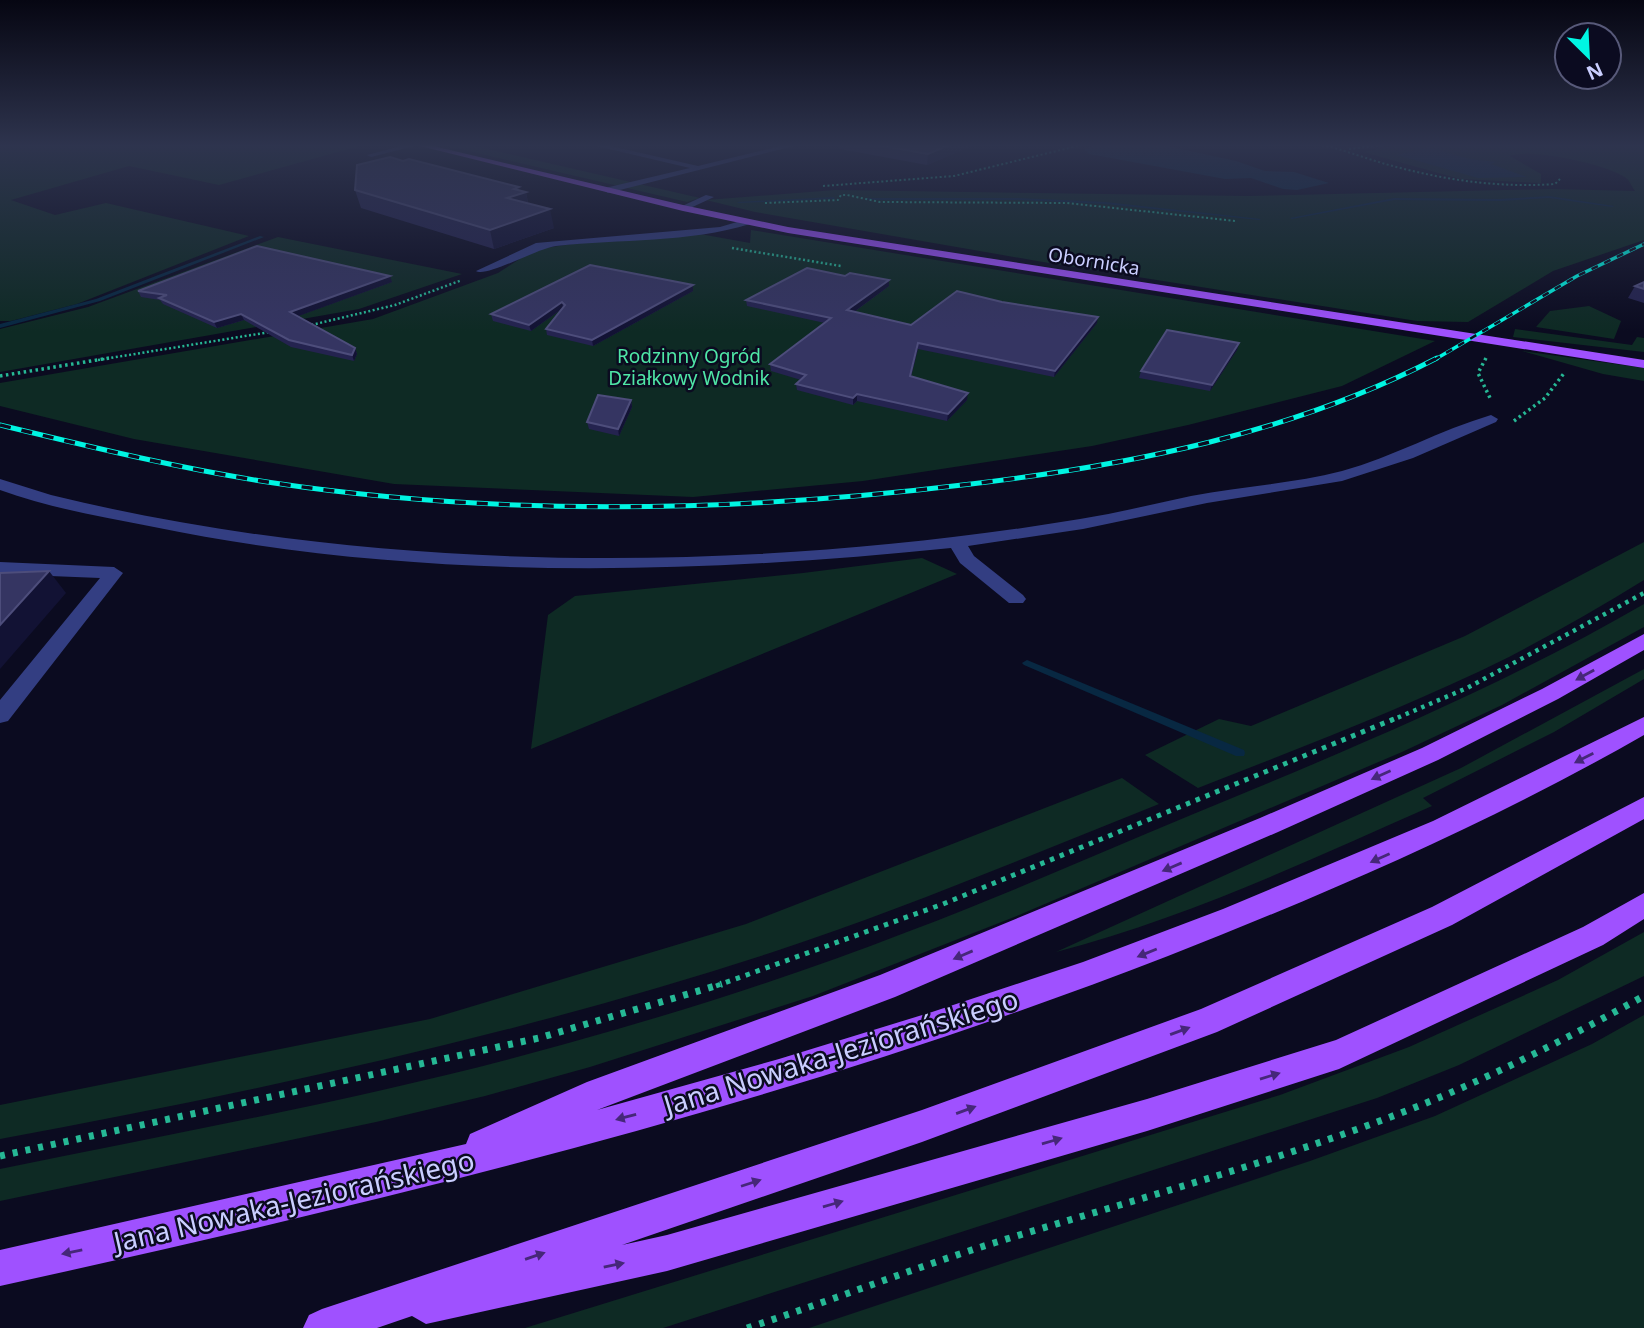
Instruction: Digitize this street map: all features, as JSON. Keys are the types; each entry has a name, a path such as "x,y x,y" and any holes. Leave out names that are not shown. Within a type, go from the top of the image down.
{"main road":[{"name":"Obornicka","path":"679,207 747,222 1644,364"},
{"path":"425,1172 587,1098 885,987 1269,825 1430,754 1550,694 1644,641"},
{"name":"Jana Nowaka-Jeziorańskiego","path":"0,1268 425,1172 811,1067 1118,964 1357,868 1434,834 1644,725"},
{"path":"327,1326 922,1126 1206,1022 1442,916 1644,807"},
{"path":"327,1326 667,1253 1147,1115 1339,1054 1593,936 1644,905"}],"street":[{"path":"482,271 536,246 721,230 747,222"},
{"path":"0,484 66,503 196,531 302,545 502,561 735,559 862,552 1068,527 1217,496 1322,481 1410,454 1493,413"},
{"path":"957,541 967,559 1016,600"},
{"path":"0,568 114,573 0,715"}],"path":[{"path":"1118,207 1236,221"},
{"path":"728,247 841,266"},
{"path":"300,327 395,306 438,291 482,271"},
{"path":"0,376 279,330"},
{"path":"1488,341 1488,355 1478,373 1493,413"},
{"path":"1514,421 1545,398 1570,366"},
{"path":"0,1156 526,1042 728,982 943,904 1430,704 1467,688 1644,593"},
{"path":"747,1328 966,1252 1294,1151 1432,1100 1535,1055 1644,996"}],"green space":[{"path":"0,207 31,207 55,215 89,207 123,207 249,236 77,304 11,321 0,321"},
{"path":"734,207 1644,207 1644,240 1553,271 1468,322 1417,321 1043,262"},
{"name":"Rodzinny Ogród Działkowy Wodnik","path":"751,230 1435,341 1342,386 1092,446 863,481 693,497 394,484 134,439 0,406 0,383 373,319 498,273 526,255 545,248 700,234 750,243"},
{"path":"278,237 462,274 359,309 0,372 0,329 88,307"},
{"path":"1589,306 1621,321 1614,339 1536,327 1550,311"},
{"path":"1515,329 1632,345 1637,337 1644,338 1644,352 1513,337"},
{"path":"1522,351 1644,368 1644,381 1603,374"},
{"path":"1644,542 1644,580 1509,657 1394,710 1198,788 1145,755 1219,719 1251,726 1465,636"},
{"path":"922,558 957,574 531,749 548,615 575,596"},
{"path":"1644,604 1644,627 1502,705 1402,752 1019,915 813,996 590,1067 485,1096 376,1122 0,1201 0,1169 284,1111 495,1063 695,1006 865,948 1014,889 1364,742 1478,691"},
{"path":"1644,669 1644,679 1554,732 1423,798 1432,806 1200,905 1056,952 1461,768"},
{"path":"1122,778 1159,804 919,900 773,952 679,982 487,1035 195,1101 0,1139 0,1105 430,1019 746,924"},
{"path":"1644,932 1644,976 1459,1065 1377,1098 663,1328 525,1328 1280,1095 1409,1047 1558,980"},
{"path":"1644,1015 1644,1328 809,1328 1310,1161 1435,1116 1592,1044"}],"building":[{"path":"412,207 550,209 490,230"},
{"path":"257,246 390,276 290,312 355,348 352,355 289,340 241,314 214,322 159,298 167,295 138,291"},
{"path":"590,265 693,285 592,340 546,329 565,305 562,302 529,325 491,314"},
{"path":"807,268 845,276 850,273 889,280 847,310 911,325 957,291 1002,302 1098,317 1055,371 918,343 910,376 968,393 948,414 857,394 853,398 796,384 806,375 770,364 831,318 746,300"},
{"path":"1644,282 1644,289 1635,286"},
{"path":"1167,330 1239,343 1212,385 1141,371"},
{"path":"598,395 631,400 618,429 587,422"},
{"path":"49,571 0,625 0,573"}],"waterway":[{"path":"1143,207 1259,219"},
{"path":"1292,218 1351,207"},
{"path":"0,326 98,300 262,237"},
{"path":"1027,663 1240,753"}],"railway":[{"path":"1434,360 1577,276 1644,244"},
{"path":"0,425 205,471 361,494 535,506 710,505 971,484 1151,456 1268,426 1326,407 1437,358"}]}
